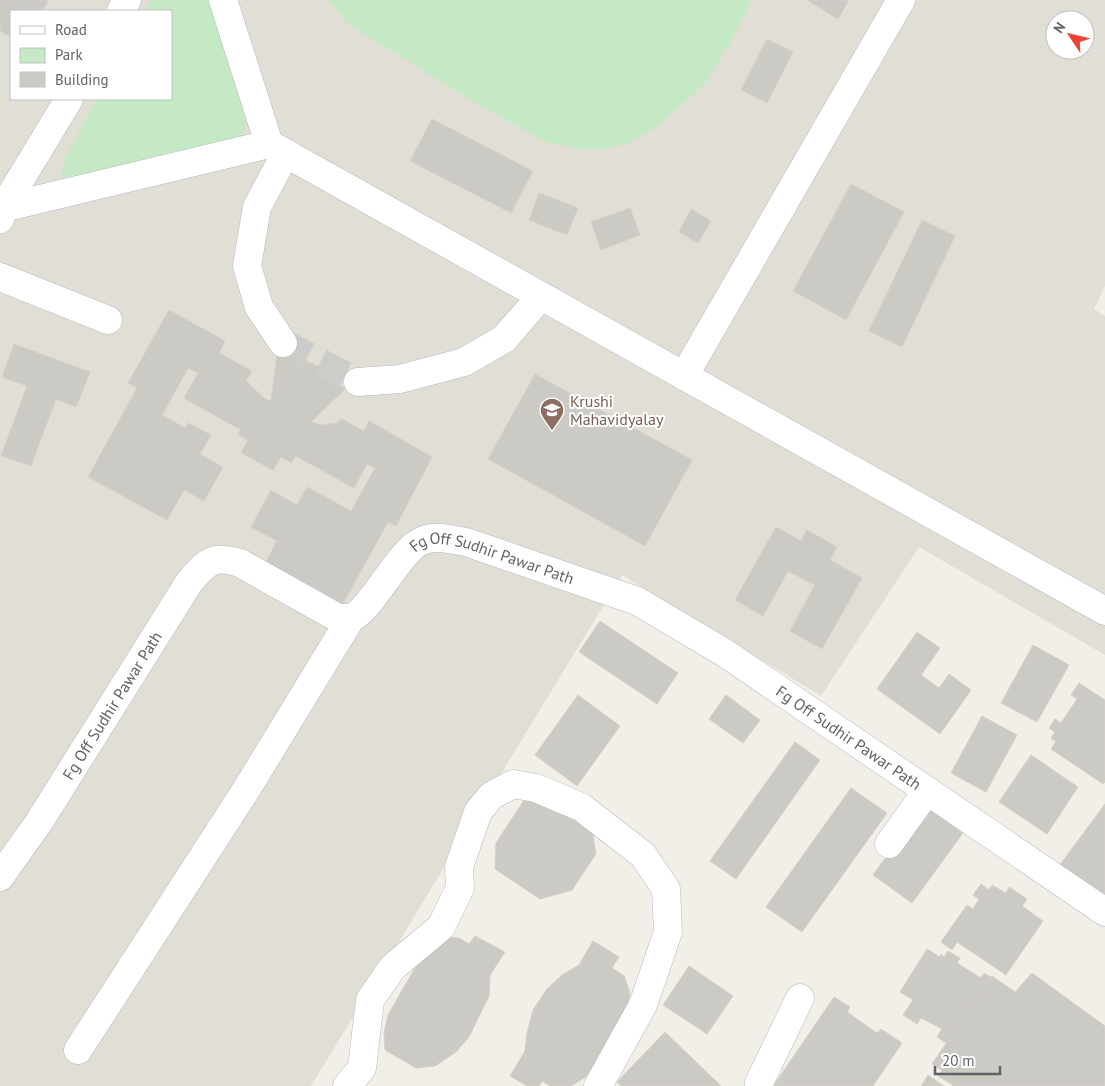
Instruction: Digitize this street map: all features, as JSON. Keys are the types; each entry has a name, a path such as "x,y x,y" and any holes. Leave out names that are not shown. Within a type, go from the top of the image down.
{"street":[{"path":"223,0 277,149 256,206 247,266 259,306 283,343"},
{"path":"684,376 901,0"},
{"path":"1,212 67,100"},
{"path":"1,212 277,149 1105,611"},
{"path":"0,277 108,320"},
{"path":"358,382 400,379 464,362 504,339 541,296"},
{"name":"Fg Off Sudhir Pawar Path","path":"0,877 39,822 190,581 207,563 224,558 240,562 338,618 351,618 363,609 408,551 423,540 441,538 466,542 637,601 725,654 1105,912"},
{"path":"78,1050 246,790 351,618"},
{"path":"347,1086 362,1068 370,1000 393,967 441,927 460,888 459,867 478,812 491,796 513,784 536,788 581,807 643,855 666,889 668,932 644,1005 598,1086"},
{"path":"889,844 927,791"},
{"path":"759,1086 800,998"}],"shaded area":[{"name":"Krushi Mahavidyalay","path":"0,0 1105,0 1105,286 1094,309 1105,316 1105,655 919,547 821,696 622,575 311,1086 0,1086"}],"green space":[{"path":"151,0 210,0 246,123 243,136 232,150 68,181 61,173 64,160 96,100 172,100 172,10 146,10"},
{"path":"328,0 751,0 733,38 707,81 662,123 630,143 598,150 579,149 545,142 471,100 349,25"}],"building":[{"path":"0,0 49,0 43,10 10,10 10,36 0,31"},
{"path":"807,0 849,0 838,19"},
{"path":"767,39 793,52 767,103 741,90"},
{"path":"432,119 533,171 511,213 410,161"},
{"path":"851,184 904,212 846,320 793,291"},
{"path":"539,193 578,208 567,235 529,220"},
{"path":"630,208 640,235 601,250 591,222"},
{"path":"691,209 711,221 698,243 679,232"},
{"path":"922,220 955,236 902,347 869,331"},
{"path":"169,310 225,341 219,353 252,371 246,381 265,399 271,401 277,354 303,359 317,366 345,389 311,422 322,425 336,423 342,419 364,431 369,421 432,457 396,526 388,522 340,609 263,567 277,541 251,527 271,490 297,505 307,487 351,511 375,468 367,464 354,488 296,456 291,463 281,457 273,470 241,453 248,440 238,435 241,430 184,398 198,373 188,368 162,415 185,428 188,423 211,435 200,454 223,467 204,501 184,490 167,520 88,477 137,388 128,383"},
{"path":"14,344 90,372 76,407 56,399 31,466 1,456 27,386 2,377"},
{"path":"535,374 692,460 645,546 488,459"},
{"path":"776,527 801,541 807,530 837,547 830,560 862,578 822,649 790,631 815,585 788,571 763,616 735,600"},
{"path":"600,621 678,673 657,704 579,652"},
{"path":"917,632 940,648 921,675 939,688 949,674 971,690 940,734 877,689"},
{"path":"1033,645 1069,665 1037,722 1001,703"},
{"path":"1079,683 1105,700 1105,782 1103,784 1051,749 1056,742 1051,738 1055,732 1049,728 1055,719 1061,723 1077,699 1071,695"},
{"path":"578,695 620,726 577,786 535,755"},
{"path":"726,695 760,720 743,743 709,719"},
{"path":"982,716 1017,735 986,792 951,773"},
{"path":"795,742 820,760 736,879 710,861"},
{"path":"1031,755 1078,787 1047,834 999,802"},
{"path":"851,788 887,813 802,932 766,907"},
{"path":"528,794 591,824 596,854 572,890 540,899 495,869 496,843"},
{"path":"1105,804 1105,900 1059,866"},
{"path":"924,805 963,833 912,903 873,875"},
{"path":"981,884 989,890 992,885 1006,893 1009,887 1027,899 1022,906 1043,921 1006,975 957,942 952,950 941,942 967,905 973,909 979,899 973,895"},
{"path":"475,936 505,952 490,975 489,996 469,1037 456,1052 435,1066 416,1068 385,1050 384,1033 388,1015 423,954 449,937 459,938 469,944"},
{"path":"593,941 619,957 612,968 624,976 630,993 626,1016 589,1075 571,1086 550,1086 542,1081 539,1086 527,1086 510,1076 525,1051 533,1010 547,989 562,975 579,965"},
{"path":"927,949 940,957 941,954 944,957 948,951 960,958 957,963 981,978 984,973 994,979 990,986 1001,993 962,1053 937,1037 942,1029 921,1018 917,1024 903,1015 913,1000 900,992"},
{"path":"689,966 733,996 707,1034 663,1005"},
{"path":"1032,973 1105,1026 1105,1086 952,1086 938,1076 942,1070 932,1064 992,976 1015,992"},
{"path":"834,997 850,1007 847,1012 877,1033 881,1029 902,1043 873,1086 774,1085"},
{"path":"665,1032 721,1086 621,1086 617,1082"},
{"path":"928,1075 944,1086 921,1086"}],"tunnel":[{"path":"283,343 358,382"}],"place":[{"name":"Krushi Mahavidyalay","path":"552,431"}]}
